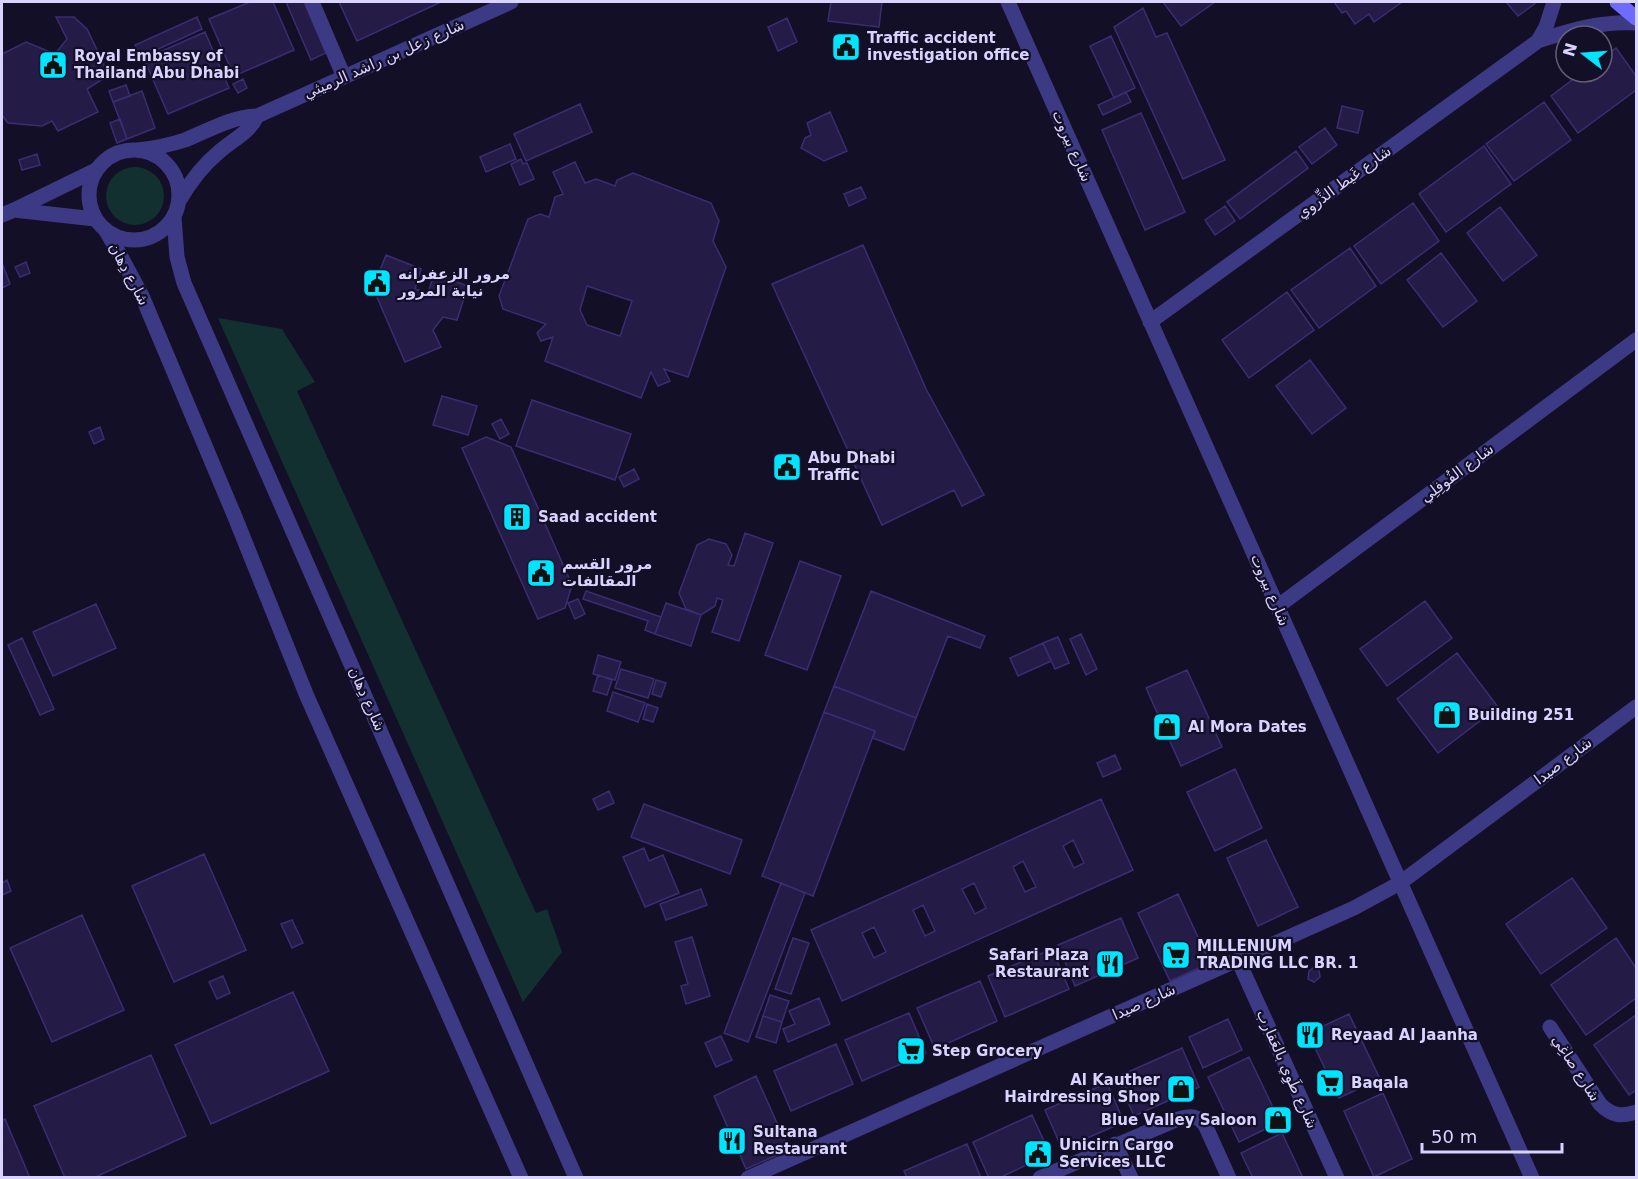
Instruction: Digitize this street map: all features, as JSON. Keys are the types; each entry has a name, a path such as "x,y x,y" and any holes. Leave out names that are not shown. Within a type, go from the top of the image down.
{"main road":[{"path":"1617,2 1636,18"}],"street":[{"path":"312,2 344,77"},
{"name":"شارع زعل بن راشد الرميثي","path":"138,150 161,147 183,140 227,121 257,116 511,2"},
{"name":"شارع بيروت","path":"1008,2 1532,1178"},
{"name":"شارع غَيط الذِّروي","path":"1538,41 1546,27 1554,2"},
{"name":"شارع غَيط الذِّروي","path":"1150,322 1538,41 1589,26 1622,22 1636,23"},
{"name":"شارع زعل بن راشد الرميثي","path":"176,209 197,174 221,150 243,135 257,116"},
{"path":"138,150 153,154 165,162 174,173 178,187 176,209 164,229 151,238 135,241 120,239 106,231 95,219 88,194 96,170 104,161 114,154 138,150"},
{"path":"8,212 96,170"},
{"name":"شارع دِهان","path":"176,209 177,257 184,283 576,1178"},
{"path":"8,212 95,219"},
{"name":"شارع دِهان","path":"106,231 142,296 306,694 521,1178"},
{"name":"شارع الفُوفِلِي","path":"1277,607 1636,340"},
{"name":"شارع صيدا","path":"748,1178 1338,916 1400,883 1636,707"},
{"name":"شارع طَوِي بالعَقارب","path":"1238,960 1336,1178"},
{"name":"شارع صاغِي","path":"1550,1027 1607,1112 1617,1116 1636,1112"},
{"path":"1040,1178 1115,1144 1178,1119 1196,1116 1206,1127 1229,1178"},
{"path":"1115,1144 1131,1178"}],"green space":[{"path":"135,167 151,172 159,180 164,196 159,212 151,220 135,225 119,220 111,212 106,196 111,180 119,172"},
{"path":"218,318 282,329 315,382 297,391 536,913 547,909 562,952 523,1002"}],"building":[{"path":"250,2 273,2 294,50 234,76 209,19"},
{"path":"286,2 304,2 326,53 311,60"},
{"path":"339,2 441,2 357,41"},
{"path":"831,2 882,2 879,27 828,21"},
{"path":"1163,2 1215,2 1181,26"},
{"path":"1334,2 1402,2 1374,22 1369,14 1355,24 1346,11 1342,13"},
{"path":"1506,2 1537,2 1518,16"},
{"path":"1143,8 1156,37 1167,33 1225,160 1183,179 1114,27"},
{"name":"Royal Embassy of Thailand Abu Dhabi","path":"56,17 74,17 87,29 109,75 87,89 98,112 58,131 52,121 42,126 8,123 2,115 2,54 26,42 55,54 67,39"},
{"path":"197,17 202,29 141,57 135,45"},
{"path":"787,18 797,42 778,51 768,27"},
{"path":"205,32 229,88 168,114 144,59"},
{"path":"1111,36 1135,88 1114,98 1090,46"},
{"path":"1616,48 1636,76 1636,90 1578,133 1551,96 1567,84 1614,84 1614,49"},
{"path":"243,79 247,88 238,93 233,84"},
{"path":"126,85 130,96 113,102 109,91"},
{"path":"142,91 155,128 127,139 113,102"},
{"path":"1126,92 1131,102 1103,115 1098,105"},
{"path":"1544,102 1571,140 1514,181 1486,144"},
{"path":"580,104 592,132 526,161 514,134"},
{"path":"1342,106 1363,111 1358,133 1337,128"},
{"path":"830,112 847,151 824,161 801,148 805,138 811,135 807,123"},
{"path":"1141,113 1185,212 1145,230 1102,130"},
{"path":"120,119 127,139 117,143 110,123"},
{"path":"1325,128 1337,145 1312,164 1299,147"},
{"path":"510,144 516,159 486,172 480,157"},
{"path":"1484,146 1511,184 1446,232 1419,194"},
{"path":"1296,151 1308,168 1240,219 1227,202"},
{"path":"37,154 40,165 22,170 19,160"},
{"path":"521,159 523,164 527,163 534,179 520,185 511,164"},
{"path":"575,162 585,183 596,179 615,186 617,180 633,173 711,203 719,221 713,241 726,267 688,377 664,369 670,381 658,386 651,372 641,398 545,361 553,337 541,341 537,333 546,324 503,309 499,296 528,219 540,214 549,217 555,197 563,194 553,172","holes":["587,286 632,301 620,336 587,325 580,310"]},
{"path":"861,187 866,198 849,206 844,194"},
{"path":"1413,203 1439,241 1381,284 1354,246"},
{"path":"1225,206 1235,221 1215,235 1205,220"},
{"path":"1500,207 1537,255 1503,281 1467,233"},
{"path":"863,245 926,389 984,495 962,506 954,490 882,525 772,284"},
{"path":"1350,248 1376,286 1319,328 1291,290"},
{"path":"1441,253 1477,301 1443,327 1407,280"},
{"path":"386,255 421,269 415,289 428,293 434,274 468,286 457,320 443,317 433,330 441,347 405,362 373,288"},
{"path":"26,262 30,273 20,277 15,267"},
{"path":"2,263 10,284 2,288"},
{"path":"1287,292 1314,330 1249,378 1222,340"},
{"path":"1310,360 1346,408 1312,434 1276,386"},
{"path":"442,396 477,406 468,435 433,425"},
{"path":"532,400 631,434 615,480 516,446"},
{"path":"501,419 509,434 500,439 492,424"},
{"path":"100,427 104,439 94,444 89,432"},
{"name":"Saad accident","path":"486,437 511,447 572,585 565,608 538,619 462,448"},
{"path":"634,469 639,479 624,487 619,477"},
{"path":"745,533 773,543 739,641 712,632 723,600 717,598 715,606 701,615 686,609 679,593 697,545 709,539 726,544 732,555 728,565 734,566"},
{"path":"800,561 841,576 807,670 765,655"},
{"path":"586,591 661,617 655,634 645,630 648,621 583,599"},
{"path":"871,591 985,636 980,648 948,636 916,718 834,686"},
{"path":"578,599 585,614 575,619 568,603"},
{"path":"1425,601 1452,638 1387,686 1360,649"},
{"path":"666,603 701,615 691,646 655,634"},
{"path":"96,604 116,648 53,676 33,632"},
{"path":"1081,634 1097,669 1086,675 1070,639"},
{"path":"1058,637 1069,663 1055,669 1043,643"},
{"path":"22,638 54,709 40,715 8,645"},
{"path":"1043,643 1051,661 1018,676 1010,658"},
{"path":"1457,653 1498,707 1438,753 1397,699"},
{"path":"598,655 621,662 615,680 593,674"},
{"path":"621,669 654,679 648,698 615,688"},
{"path":"1187,670 1222,747 1181,766 1146,688"},
{"path":"598,675 612,680 607,695 593,691"},
{"path":"656,680 666,683 661,697 652,694"},
{"path":"834,686 916,718 904,750 873,738 875,731 824,712"},
{"path":"613,692 645,703 638,722 607,711"},
{"path":"647,704 658,708 653,722 643,719"},
{"path":"824,712 875,731 813,896 762,876"},
{"path":"1115,755 1121,769 1103,777 1097,763"},
{"path":"1235,769 1262,828 1215,851 1187,792"},
{"path":"609,791 614,803 598,810 593,799"},
{"path":"1101,799 1133,870 842,1001 811,930","holes":["1073,840 1084,863 1074,868 1063,846","1023,861 1036,887 1025,892 1013,867","974,883 986,908 975,914 962,889","923,905 935,931 925,936 913,910","874,927 886,952 874,958 862,933"]},
{"path":"644,804 742,840 730,874 631,837"},
{"path":"1266,840 1298,907 1258,926 1227,858"},
{"path":"644,848 649,861 663,855 679,893 645,907 623,857"},
{"path":"204,854 246,950 174,982 132,886"},
{"path":"1572,878 1607,928 1541,974 1506,924"},
{"path":"7,880 11,891 2,895 2,883"},
{"path":"781,883 805,893 748,1042 724,1033"},
{"path":"701,889 707,905 666,920 660,904"},
{"path":"1178,894 1210,963 1170,981 1138,913"},
{"path":"82,915 124,1010 52,1042 10,948"},
{"path":"1121,918 1138,958 1075,986 1058,945"},
{"path":"292,920 303,943 292,948 281,924"},
{"path":"692,937 710,996 686,1004 681,986 688,984 675,942"},
{"path":"793,938 809,943 791,994 775,989"},
{"path":"1616,938 1636,968 1636,998 1586,1035 1551,985"},
{"path":"1052,949 1069,989 1005,1017 988,976"},
{"path":"1313,968 1319,970 1320,977 1314,982 1308,979 1309,971"},
{"path":"223,976 230,993 217,999 209,982"},
{"path":"980,981 997,1021 935,1049 917,1008"},
{"path":"293,992 329,1071 211,1124 175,1045"},
{"path":"770,995 789,1001 782,1022 763,1016"},
{"path":"819,998 830,1024 788,1042 783,1029 795,1024 789,1011"},
{"path":"909,1013 926,1053 862,1081 845,1040"},
{"path":"1349,1014 1380,1079 1339,1098 1308,1033"},
{"path":"1636,1015 1636,1090 1629,1095 1594,1045"},
{"path":"763,1016 782,1022 776,1043 756,1037"},
{"path":"1228,1019 1242,1050 1203,1068 1189,1037"},
{"path":"721,1036 732,1060 716,1067 705,1043"},
{"path":"836,1044 853,1084 791,1111 774,1071"},
{"path":"1182,1048 1199,1087 1134,1116 1117,1077"},
{"path":"151,1055 186,1136 93,1178 65,1178 34,1106"},
{"path":"1249,1057 1280,1122 1239,1142 1208,1077"},
{"path":"756,1076 789,1150 746,1169 714,1096"},
{"path":"1107,1083 1124,1122 1062,1149 1045,1110"},
{"path":"1383,1093 1412,1159 1374,1177 1344,1111"},
{"path":"1032,1115 1050,1154 999,1178 989,1178 973,1142"},
{"path":"5,1119 30,1178 2,1178 2,1121"},
{"path":"1282,1133 1303,1178 1253,1178 1241,1153"},
{"path":"967,1144 981,1178 907,1178 904,1171"}],"place":[{"name":"Traffic accident investigation office","path":"846,47"},
{"name":"Royal Embassy of Thailand Abu Dhabi","path":"53,65"},
{"name":"مرور الزعفرانه نيابة المرور","path":"377,283"},
{"name":"Abu Dhabi Traffic","path":"787,467"},
{"name":"Saad accident","path":"517,517"},
{"name":"مرور القسم المقالفات","path":"541,573"},
{"name":"Building 251","path":"1447,715"},
{"name":"Al Mora Dates","path":"1167,727"},
{"name":"MILLENIUM TRADING LLC BR. 1","path":"1176,955"},
{"name":"Safari Plaza Restaurant","path":"1110,964"},
{"name":"Reyaad Al Jaanha","path":"1310,1035"},
{"name":"Step Grocery","path":"911,1051"},
{"name":"Baqala","path":"1330,1083"},
{"name":"Al Kauther Hairdressing Shop","path":"1181,1089"},
{"name":"Blue Valley Saloon","path":"1278,1120"},
{"name":"Sultana Restaurant","path":"732,1141"},
{"name":"Unicirn Cargo Services LLC","path":"1038,1154"}]}
